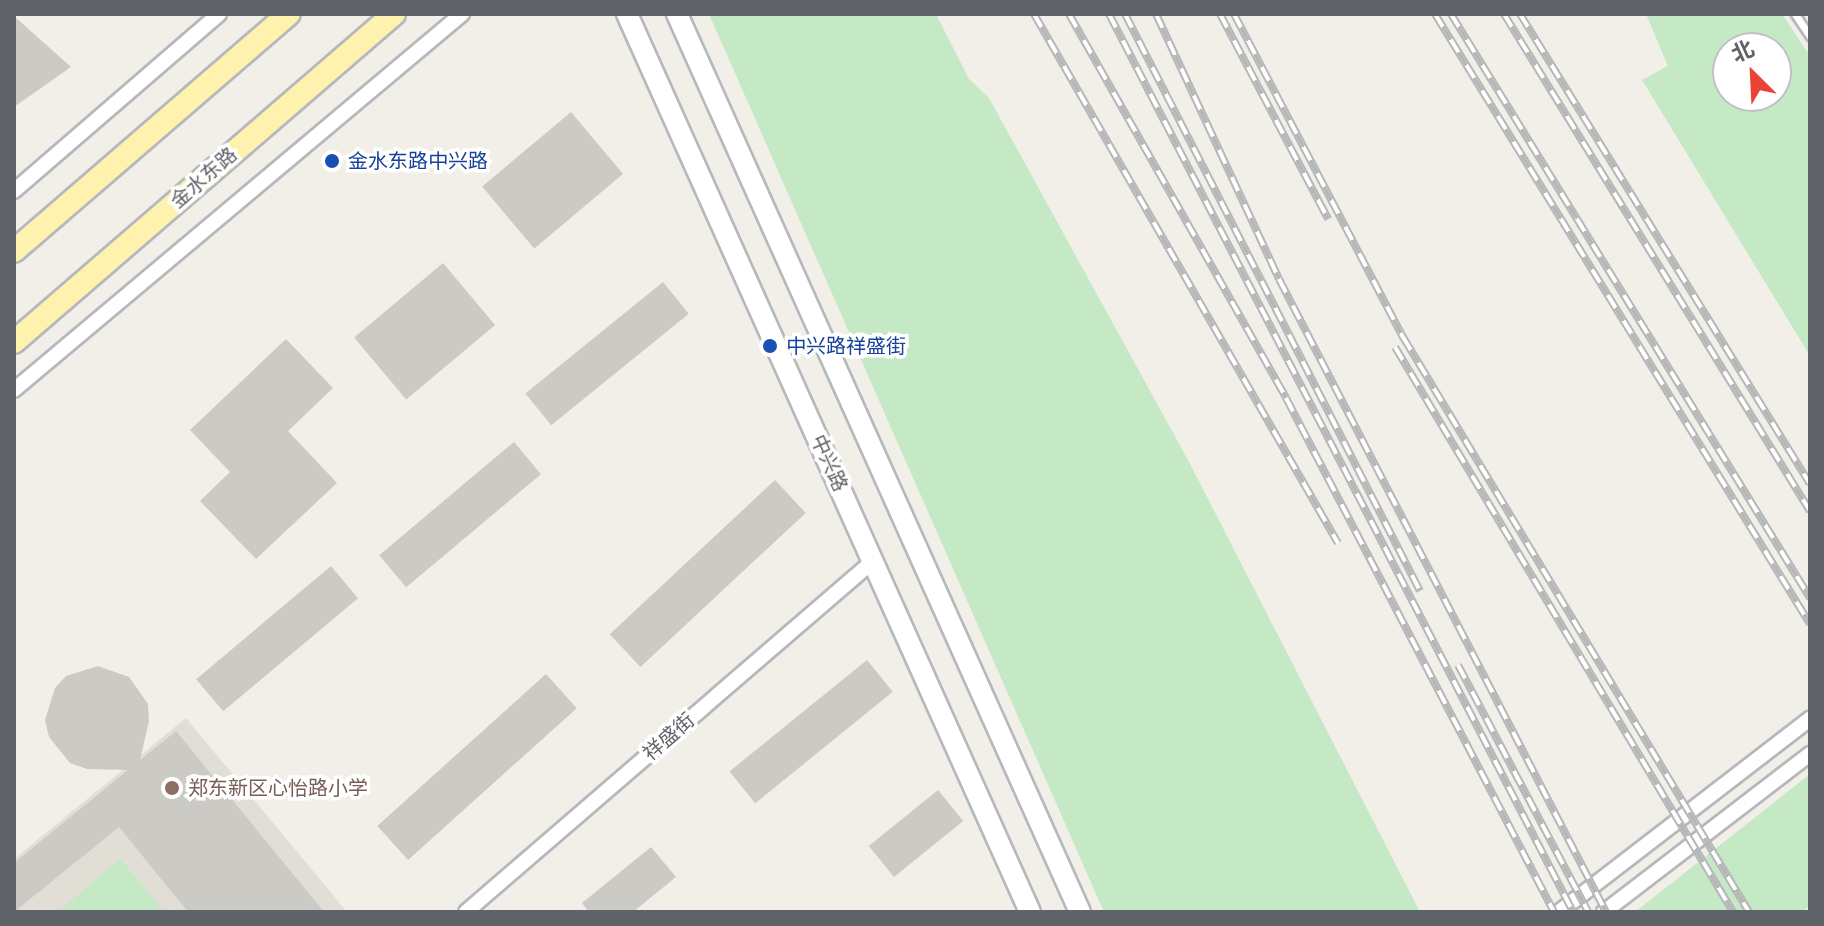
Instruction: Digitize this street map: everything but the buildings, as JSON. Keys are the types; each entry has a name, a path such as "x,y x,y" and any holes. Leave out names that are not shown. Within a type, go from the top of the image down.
{"main road":[{"path":"14,251 289,14"},
{"name":"金水东路","path":"14,342 394,14"}],"street":[{"path":"14,191 219,14"},
{"path":"14,390 462,14"},
{"name":"中兴路","path":"627,14 1030,912"},
{"path":"677,14 1080,912"},
{"name":"祥盛街","path":"466,912 873,561"},
{"path":"1559,912 1810,719"},
{"path":"1604,912 1810,754"}],"lane":[{"path":"1795,14 1810,36"}],"shaded area":[{"name":"郑东新区心怡路小学","path":"186,718 347,912 14,912 14,859"}],"green space":[{"path":"709,14 936,14 969,79 989,98 1188,460 1420,912 1104,912"},
{"path":"1646,14 1782,14 1810,56 1810,356 1642,80 1668,66"},
{"path":"1810,774 1810,906 1802,912 1635,912"},
{"path":"120,859 165,912 58,912"}],"railway":[{"path":"1034,14 1338,543"},
{"path":"1069,14 1286,398 1554,912"},
{"path":"1109,14 1573,912"},
{"path":"1125,14 1420,591"},
{"path":"1156,14 1279,279 1606,912"},
{"path":"1220,14 1328,219"},
{"path":"1234,14 1403,337 1749,912"},
{"path":"1435,14 1810,624"},
{"path":"1451,14 1810,598"},
{"path":"1504,14 1810,511"},
{"path":"1520,14 1810,484"},
{"path":"1395,347 1733,912"},
{"path":"1458,665 1588,912"}],"place":[{"name":"金水东路中兴路","path":"332,161"},
{"name":"中兴路祥盛街","path":"770,346"},
{"name":"郑东新区心怡路小学","path":"172,788"}]}
